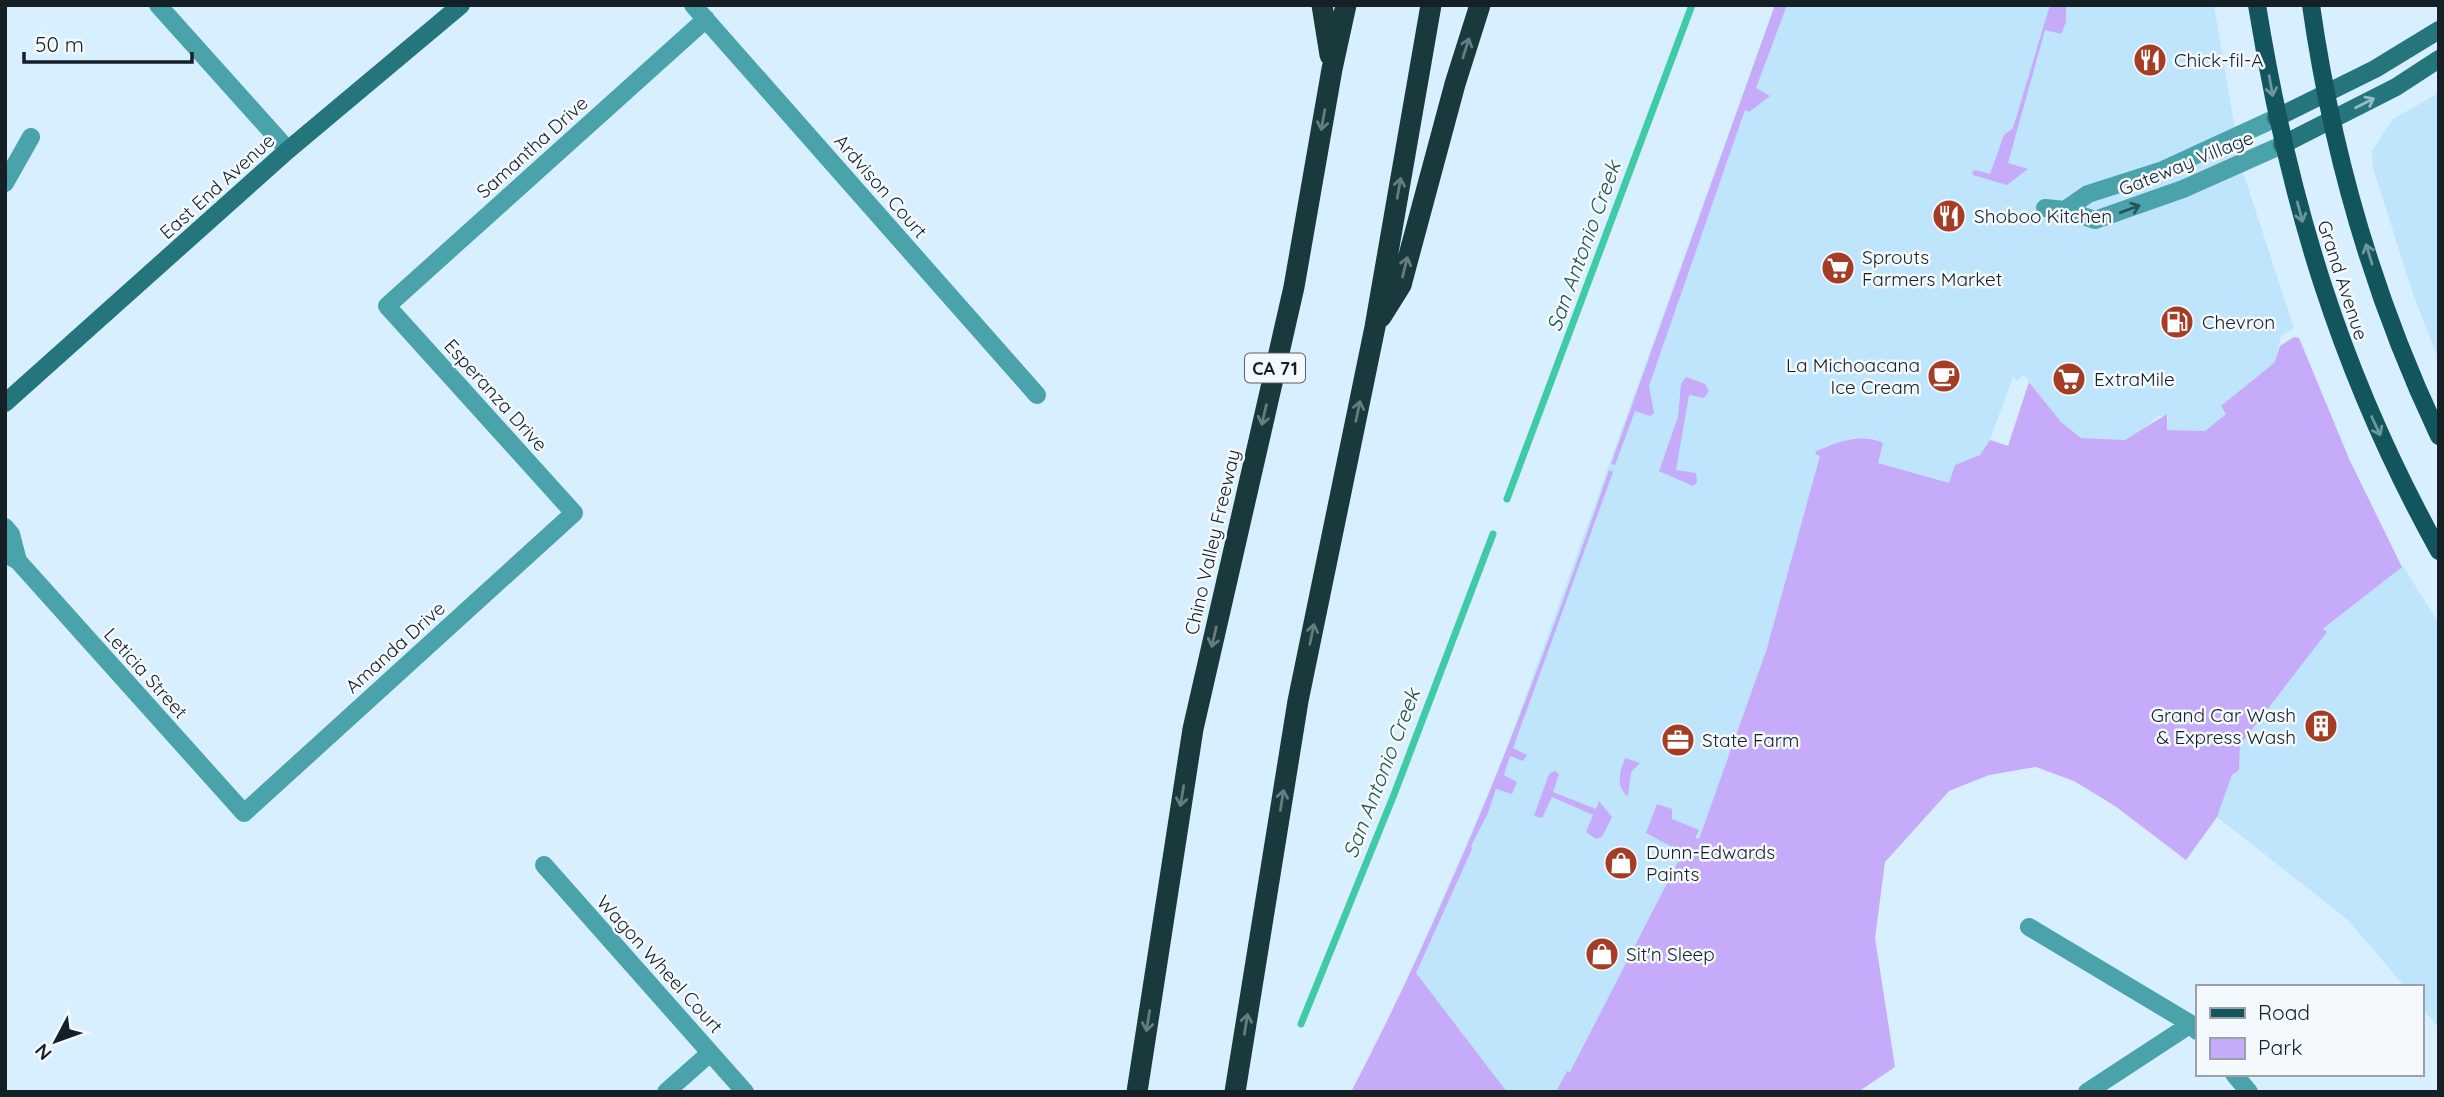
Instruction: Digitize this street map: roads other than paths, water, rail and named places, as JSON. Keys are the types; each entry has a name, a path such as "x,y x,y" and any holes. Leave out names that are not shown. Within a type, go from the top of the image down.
{"highway":[{"path":"1322,5 1332,69"},
{"name":"Chino Valley Freeway","path":"1137,1092 1193,729 1294,286 1332,69 1346,5"},
{"path":"1235,1092 1298,701 1375,327 1431,5"},
{"path":"1375,327 1401,285 1455,84 1480,5"}],"main road":[{"name":"East End Avenue","path":"5,403 288,150 461,5"},
{"name":"Grand Avenue","path":"2257,5 2276,118 2313,261 2342,346 2377,428 2439,551"},
{"name":"Grand Avenue","path":"2311,5 2332,120 2378,284 2408,366 2439,436"},
{"path":"2276,118 2402,54 2439,30"},
{"path":"2283,145 2396,87 2439,59"}],"street":[{"path":"158,5 288,150"},
{"name":"Samantha Drive","path":"387,306 699,12"},
{"name":"Ardvison Court","path":"699,12 1037,395"},
{"name":"Gateway Village","path":"2066,210 2088,194 2163,170 2276,118"},
{"path":"5,183 31,137"},
{"name":"Gateway Village","path":"2045,208 2066,210 2095,220 2212,178 2283,145"},
{"name":"Esperanza Drive","path":"387,306 574,513"},
{"name":"Amanda Drive","path":"244,813 574,513"},
{"name":"Leticia Street","path":"5,527 11,534 12,557 244,813"},
{"name":"Wagon Wheel Court","path":"544,865 745,1092"},
{"path":"2029,927 2194,1028 2087,1092"},
{"path":"666,1092 710,1053"},
{"path":"2236,1076 2249,1092"}],"waterway":[{"name":"San Antonio Creek","path":"1507,499 1692,5"},
{"name":"San Antonio Creek","path":"1301,1024 1395,792 1493,534"}],"place":[{"name":"Chick-fil-A","path":"2150,60"},
{"name":"Shoboo Kitchen","path":"1949,216"},
{"name":"Sprouts Farmers Market","path":"1838,268"},
{"name":"Chevron","path":"2177,322"},
{"name":"La Michoacana Ice Cream","path":"1944,376"},
{"name":"ExtraMile","path":"2069,379"},
{"name":"Grand Car Wash & Express Wash","path":"2321,726"},
{"name":"State Farm","path":"1678,740"},
{"name":"Dunn-Edwards Paints","path":"1621,863"},
{"name":"Sit'n Sleep","path":"1602,954"}]}
